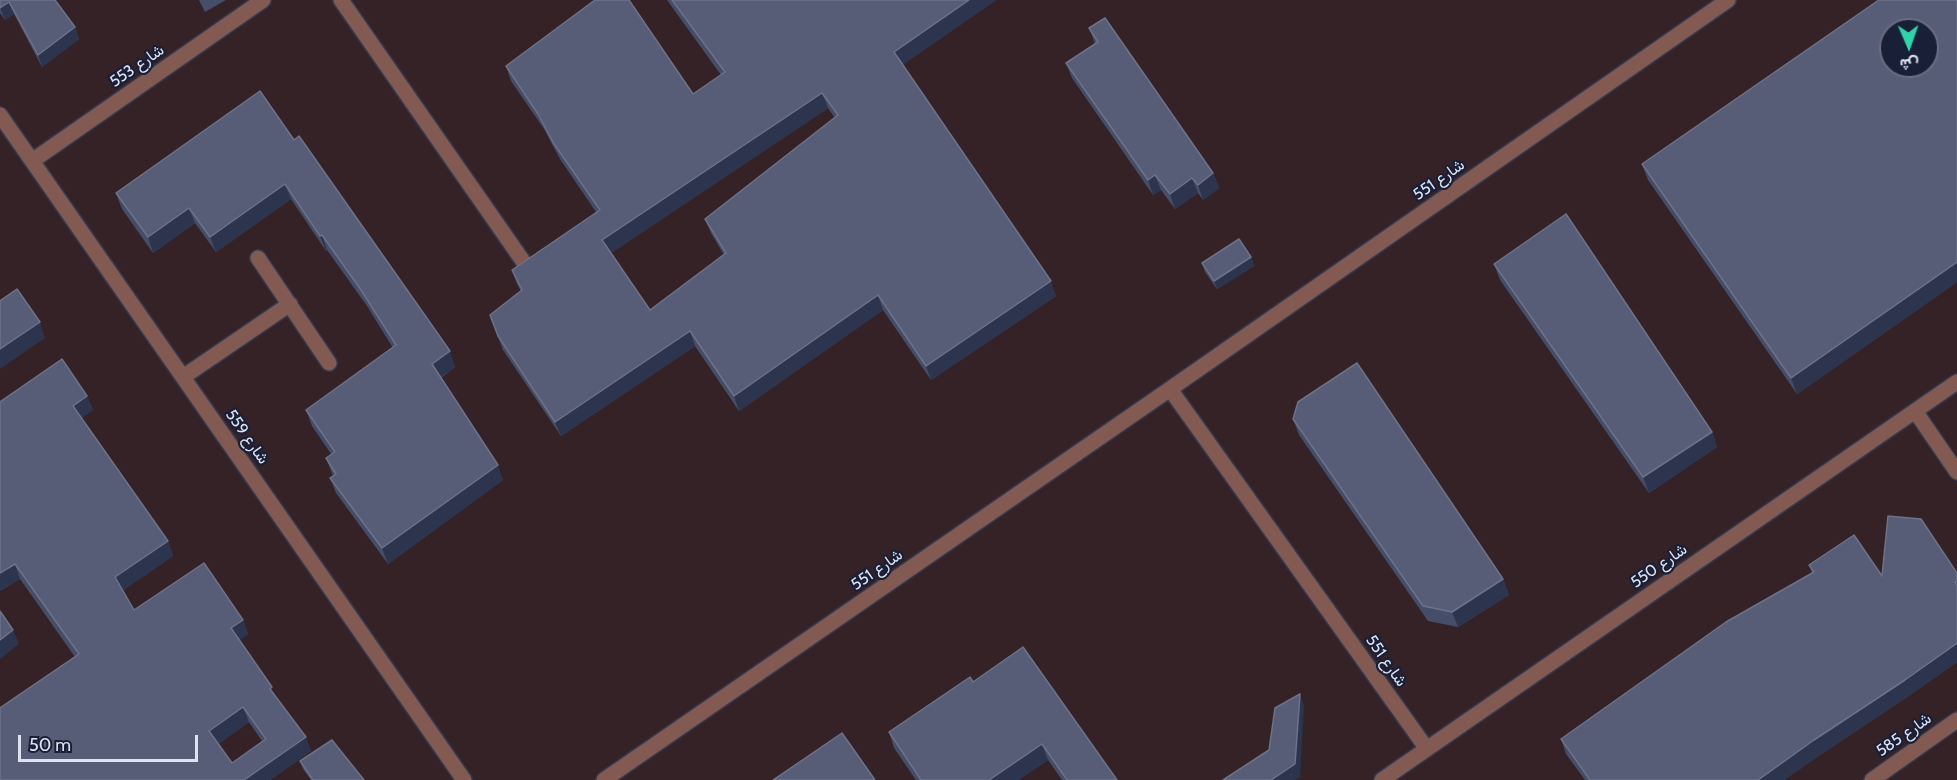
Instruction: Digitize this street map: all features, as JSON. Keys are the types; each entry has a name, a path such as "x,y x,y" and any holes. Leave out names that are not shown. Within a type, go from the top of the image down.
{"street":[{"name":"شارع 553","path":"32,161 263,0"},
{"path":"341,0 525,264"},
{"name":"شارع 551","path":"604,780 1728,0"},
{"name":"شارع 559","path":"0,115 464,780"},
{"path":"258,258 329,363"},
{"path":"183,377 290,304"},
{"name":"شارع 550","path":"1382,780 1957,382"},
{"name":"شارع 551","path":"1170,389 1427,749"},
{"path":"1916,411 1957,472"},
{"name":"شارع 585","path":"1872,780 1957,720"}],"shaded area":[{"path":"0,0 1957,0 1957,780 0,780"}],"building":[{"path":"0,0 55,0 75,27 38,55 9,2 0,8"},
{"path":"595,0 629,0 693,94 725,72 672,0 969,0 894,52 1051,281 926,366 878,295 734,396 690,331 555,422 498,336 490,315 522,290 512,270 600,210 554,144 538,114 506,66","holes":["822,93 838,115 705,219 726,253 650,310 602,240"]},
{"path":"1879,0 1957,0 1957,262 1791,378 1642,164"},
{"path":"1105,18 1213,173 1198,185 1192,178 1170,194 1155,175 1148,180 1066,63 1098,42 1089,28"},
{"path":"260,91 294,140 299,136 450,351 432,364 498,465 382,548 330,478 336,474 326,458 335,452 306,410 396,345 361,290 322,235 320,236 285,184 210,237 189,208 148,237 116,193"},
{"path":"1566,214 1712,432 1643,477 1494,264"},
{"path":"1239,239 1251,257 1214,281 1202,263"},
{"path":"17,289 40,322 0,349 0,301"},
{"path":"62,359 87,396 73,406 168,541 115,577 134,610 204,563 243,620 231,628 272,687 270,689 306,737 244,780 0,780 0,708 79,654 15,564 0,573 0,402","holes":["243,707 266,739 232,763 209,731"]},
{"path":"1357,363 1503,579 1452,612 1423,606 1293,419 1298,402"},
{"path":"1888,516 1921,519 1957,573 1955,582 1957,586 1957,643 1758,780 1590,780 1561,739 1726,622 1814,572 1809,565 1854,535 1882,576"},
{"path":"0,611 13,630 0,640"},
{"path":"1023,647 1117,780 1067,780 1042,744 989,780 921,780 889,732 970,677 973,682"},
{"path":"1300,694 1295,764 1271,780 1223,780 1269,750 1275,708"},
{"path":"842,733 875,780 773,780"},
{"path":"332,740 364,780 313,780 300,761"}]}
